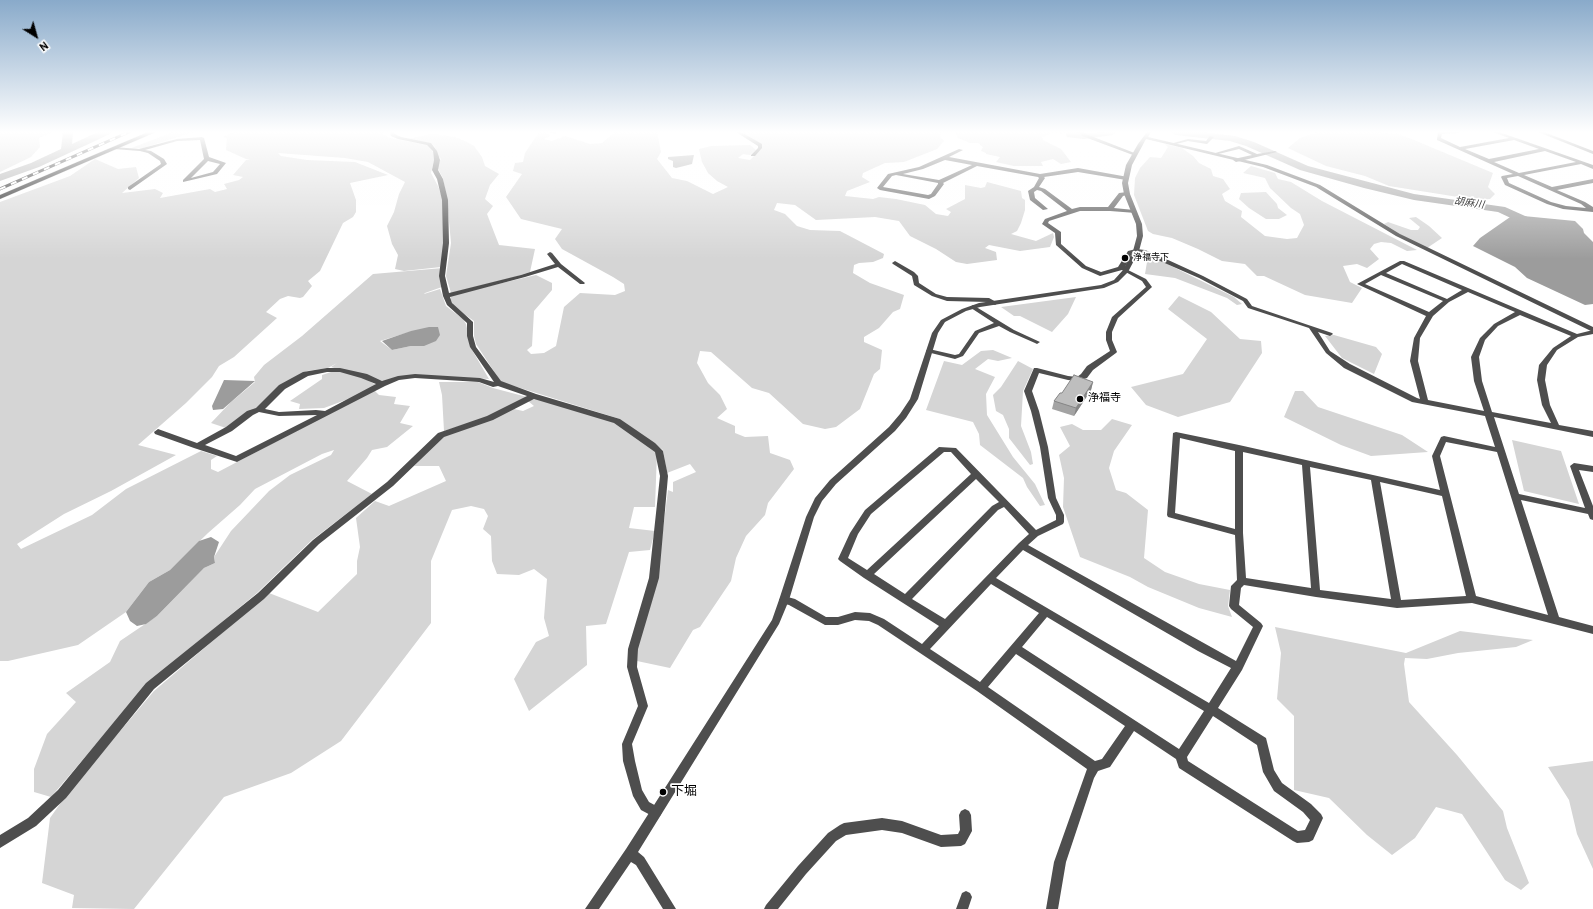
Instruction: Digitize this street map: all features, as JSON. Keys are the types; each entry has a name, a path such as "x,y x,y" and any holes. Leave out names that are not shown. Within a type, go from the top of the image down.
{"main road":[{"path":"0,197 53,174"}],"street":[{"path":"130,188 149,174"},
{"path":"192,174 185,181 210,174"},
{"path":"437,174 445,200 446,243 442,276 446,296 449,304 470,322 470,336 474,347 498,383 533,396 617,421 659,451 664,476 654,578 633,648 632,667 643,706 627,744 629,761 637,792 645,806 656,812"},
{"path":"892,174 887,177 880,188 929,197 934,196 941,184 940,182"},
{"path":"901,174 940,182 956,174"},
{"path":"1032,174 1040,176 1050,174"},
{"path":"1105,174 1126,178"},
{"path":"591,909 630,853 776,621 810,517 818,500 833,482 903,416 914,398 935,333 943,321 957,313 973,307 1102,287 1116,280 1136,251 1140,236 1139,224 1127,194 1127,174"},
{"path":"1288,174 1318,186 1343,200 1363,215 1421,247 1593,331"},
{"path":"1521,175 1583,203 1592,210 1565,208 1549,203 1507,184 1504,177 1521,175"},
{"path":"1040,176 1042,178 1036,188 1030,192 1032,199 1045,209"},
{"path":"1552,189 1593,181"},
{"path":"1036,188 1043,190 1071,211"},
{"path":"1110,209 1122,194 1127,194"},
{"path":"1583,203 1593,201"},
{"path":"923,649 1022,545 1035,534 1060,522 1060,515 1052,498 1044,447 1035,411 1028,391 1037,370 1078,379 1084,376 1090,368 1114,352 1109,340 1109,332 1115,317 1149,287 1144,280 1123,269 1100,274 1084,267 1058,244 1058,232 1045,224 1047,220 1080,209 1110,209 1134,212"},
{"path":"1136,251 1153,255 1201,277 1245,300 1250,306 1330,334"},
{"path":"550,254 559,265 582,283"},
{"path":"1430,315 1360,284 1402,262 1576,336"},
{"path":"895,263 912,273 915,276 916,284 934,296 947,299 989,300 995,303"},
{"path":"446,296 559,265"},
{"path":"1382,272 1447,301"},
{"path":"1425,402 1414,361 1417,338 1430,315 1447,301 1468,290"},
{"path":"973,307 999,323 1036,342"},
{"path":"1520,312 1496,325 1482,339 1475,357 1478,381 1555,620"},
{"path":"929,351 955,357 961,355 977,332 999,323"},
{"path":"1311,327 1328,352 1347,366 1415,400 1593,434"},
{"path":"1556,427 1546,405 1541,380 1543,365 1555,349 1576,336 1593,331"},
{"path":"259,410 282,386 306,374 327,370 340,370 364,376 382,384"},
{"path":"158,432 237,460 382,384 398,378 415,376 480,380 493,385 498,383"},
{"path":"0,842 32,822 62,794 150,686 261,596 316,542 390,484 440,435 490,418 533,396"},
{"path":"197,446 229,429 250,412 259,410 279,414 316,412 325,414"},
{"path":"1239,533 1171,515 1176,435 1446,494"},
{"path":"1472,599 1436,456 1444,439 1499,450"},
{"path":"1239,448 1239,533 1242,581"},
{"path":"946,626 843,559 854,533 868,512 942,449 953,450 1035,534"},
{"path":"1306,464 1316,594"},
{"path":"1592,515 1574,466 1593,469"},
{"path":"867,575 976,474"},
{"path":"1375,479 1397,604"},
{"path":"1515,496 1592,515"},
{"path":"906,599 995,508 1005,503"},
{"path":"1022,545 1238,667"},
{"path":"990,580 1046,611 1211,709 1262,742 1269,772 1278,787 1307,808 1317,818 1309,836 1297,837 1183,764 1181,756 1015,648"},
{"path":"1181,756 1238,667 1258,626 1234,606 1236,586 1242,581 1316,594 1397,604 1472,599 1593,630"},
{"path":"784,600 792,602 825,621 838,621 855,616 870,617 923,649 1094,767"},
{"path":"981,688 1046,611"},
{"path":"1052,909 1060,862 1089,777 1094,767 1106,763 1132,725"},
{"path":"770,909 832,837 844,830 882,824 902,827 940,841 961,840 966,831 965,816"},
{"path":"630,853 640,861 670,909"}],"shaded area":[{"path":"72,174 138,174 139,178 122,193 155,189 163,193 160,198 210,189 215,192 227,189 224,184 239,180 243,177 233,175 388,175 350,183 356,200 356,212 353,217 343,223 320,271 308,281 312,286 303,297 288,296 280,299 266,312 277,318 234,357 219,366 212,377 186,403 138,445 176,455 111,491 64,514 17,544 21,549 92,515 126,489 201,451 217,456 211,460 211,469 218,472 374,390 379,395 396,397 394,404 410,406 400,423 413,426 387,447 372,450 347,481 372,494 312,540 257,593 148,683 51,797 34,792 34,769 47,734 76,702 66,693 110,662 120,641 157,616 204,568 215,563 214,557 231,531 269,491 290,475 331,455 334,450 322,454 255,489 240,505 208,533 170,570 149,582 126,612 78,645 8,661 0,661 0,202"},
{"path":"391,174 432,174 438,186 443,200 444,244 441,267 404,271 395,269 398,255 392,244 387,226 405,182"},
{"path":"441,174 499,174 490,185 485,199 493,206 487,214 499,245 535,249 530,272 451,293 446,276 451,243 447,199"},
{"path":"522,174 669,174 672,178 687,181 713,194 728,187 717,181 710,174 863,174 862,177 870,182 847,191 845,196 873,199 879,197 896,199 925,205 936,214 948,216 951,212 946,209 965,199 965,185 981,188 985,187 987,182 1021,191 1022,198 1025,200 1025,210 1017,231 1011,234 1036,241 1053,233 1054,237 1050,247 1020,251 989,245 985,248 996,252 997,260 967,264 956,262 936,249 910,236 899,221 875,217 816,220 795,205 777,203 774,210 785,214 797,226 810,230 840,231 884,254 883,258 873,262 854,265 853,273 870,283 904,295 900,309 893,312 879,328 864,337 864,342 882,350 880,369 874,374 860,409 836,427 825,429 803,424 769,393 752,388 711,352 700,351 697,363 708,383 720,395 727,409 717,418 735,426 735,433 745,437 768,436 770,453 790,460 794,469 768,503 765,515 746,536 736,558 731,581 700,627 693,630 670,668 637,661 638,644 656,586 668,490 673,492 673,482 696,472 690,464 667,473 663,450 620,419 501,382 476,344 474,336 474,321 454,307 451,296 536,275 552,283 552,290 534,311 532,346 527,350 531,354 544,353 556,346 564,307 580,293 615,295 625,291 624,284 562,249 555,239 562,229 521,219 506,197"},
{"path":"1137,174 1213,174 1213,176 1223,179 1230,189 1222,194 1225,201 1242,211 1241,217 1265,236 1287,239 1297,238 1304,225 1300,214 1291,208 1270,188 1265,178 1249,174 1276,174 1278,179 1291,182 1322,201 1417,250 1407,251 1391,243 1381,242 1374,244 1370,249 1379,259 1367,268 1357,264 1343,266 1350,282 1362,288 1352,303 1305,295 1264,276 1257,276 1245,264 1222,261 1172,238 1153,234 1148,231 1134,195 1135,178"},
{"path":"1359,174 1492,174 1488,187 1495,194 1490,199 1477,200 1389,186"},
{"path":"1266,192 1277,204 1278,208 1287,215 1279,219 1266,219 1249,208 1239,199 1241,193"},
{"path":"1513,215 1575,221 1583,229 1584,233 1593,242 1593,304 1585,305 1527,278 1515,267 1473,246 1480,238"},
{"path":"1416,217 1442,238 1427,248 1403,236 1384,224 1388,222 1411,230 1418,230 1420,227 1409,218"},
{"path":"1148,256 1153,257 1234,297 1242,304 1237,305 1227,298 1175,278 1145,274"},
{"path":"443,268 442,287 424,294 440,289 446,306 463,319 466,324 472,350 489,379 415,375 384,381 374,380 331,367 337,363 328,368 307,371 276,389 259,410 229,429 211,423 230,403 255,382 254,377 264,365 302,336 373,274","holes":["413,331 424,346 411,346 392,350 380,341"]},
{"path":"1179,296 1211,312 1240,339 1261,341 1262,353 1230,402 1178,417 1146,405 1131,387 1183,374 1207,339 1168,309"},
{"path":"1076,297 1068,314 1052,332 1020,316 1014,316 1001,307"},
{"path":"429,327 438,327 440,335 436,341 424,346 411,346 392,350 382,341 411,331"},
{"path":"1334,335 1376,347 1382,354 1374,374 1342,358 1325,336"},
{"path":"993,350 1012,358 998,361 988,359 975,369 995,377 986,394 987,415 1013,457 1035,484 1045,505 1040,506 1027,487 1023,478 980,445 979,434 973,422 926,410 944,361 962,365 981,351"},
{"path":"1018,361 1033,369 1023,391 1021,426 1031,452 1033,464 1030,465 1009,438 1009,429 1003,415 996,411 993,395 1001,387"},
{"path":"334,371 340,371 364,378 376,385 351,398 324,408 299,409 300,404 290,401 322,379 322,375"},
{"path":"224,380 255,381 223,409 213,410 212,406"},
{"path":"439,382 478,382 493,388 527,397 488,417 444,431 442,395"},
{"path":"1295,391 1303,391 1318,407 1402,435 1428,452 1371,456 1341,445 1284,417"},
{"path":"539,398 616,423 657,452 655,507 634,507 629,528 655,531 650,550 629,552 606,624 586,626 587,665 529,711 514,679 536,642 549,636 544,618 547,579 534,569 519,575 497,574 492,561 491,536 483,529 488,516 484,509 471,506 452,510 431,561 431,623 341,741 291,773 224,797 134,909 72,908 74,895 42,883 50,818 67,794 154,691 269,593 318,612 357,574 357,561 360,547 356,518 375,501 389,506 446,481 439,466 414,466 441,436 514,409 523,411 534,406 528,401"},
{"path":"1112,419 1132,425 1114,451 1109,468 1116,490 1126,493 1148,510 1144,558 1165,572 1199,584 1230,590 1228,606 1232,617 1199,608 1148,587 1130,577 1080,557 1063,507 1064,478 1059,455 1070,446 1060,427 1072,424 1083,430 1101,430"},
{"path":"1512,440 1561,451 1579,504 1524,491"},
{"path":"211,537 219,542 214,557 215,563 204,568 157,616 146,624 137,626 130,621 126,612 149,582 170,570 199,541"},
{"path":"1275,627 1406,653 1460,631 1533,640 1516,647 1458,653 1427,659 1405,658 1404,664 1409,702 1457,755 1503,811 1507,828 1529,883 1521,890 1505,880 1462,814 1436,807 1415,838 1392,855 1367,835 1329,798 1294,790 1294,716 1277,699 1281,653"},
{"path":"1593,761 1593,869 1577,834 1569,800 1548,767"}],"building":[{"path":"1074,375 1093,382 1076,408 1054,401 1060,393 1062,393"}],"waterway":[{"path":"0,178 10,174"},
{"name":"胡麻川","path":"1327,174 1414,197 1501,209 1530,223"}],"railway":[{"path":"0,189 33,174"}],"place":[{"name":"浄福寺下","path":"1125,258"},
{"name":"浄福寺","path":"1080,399"},
{"name":"下堀","path":"663,792"}]}
